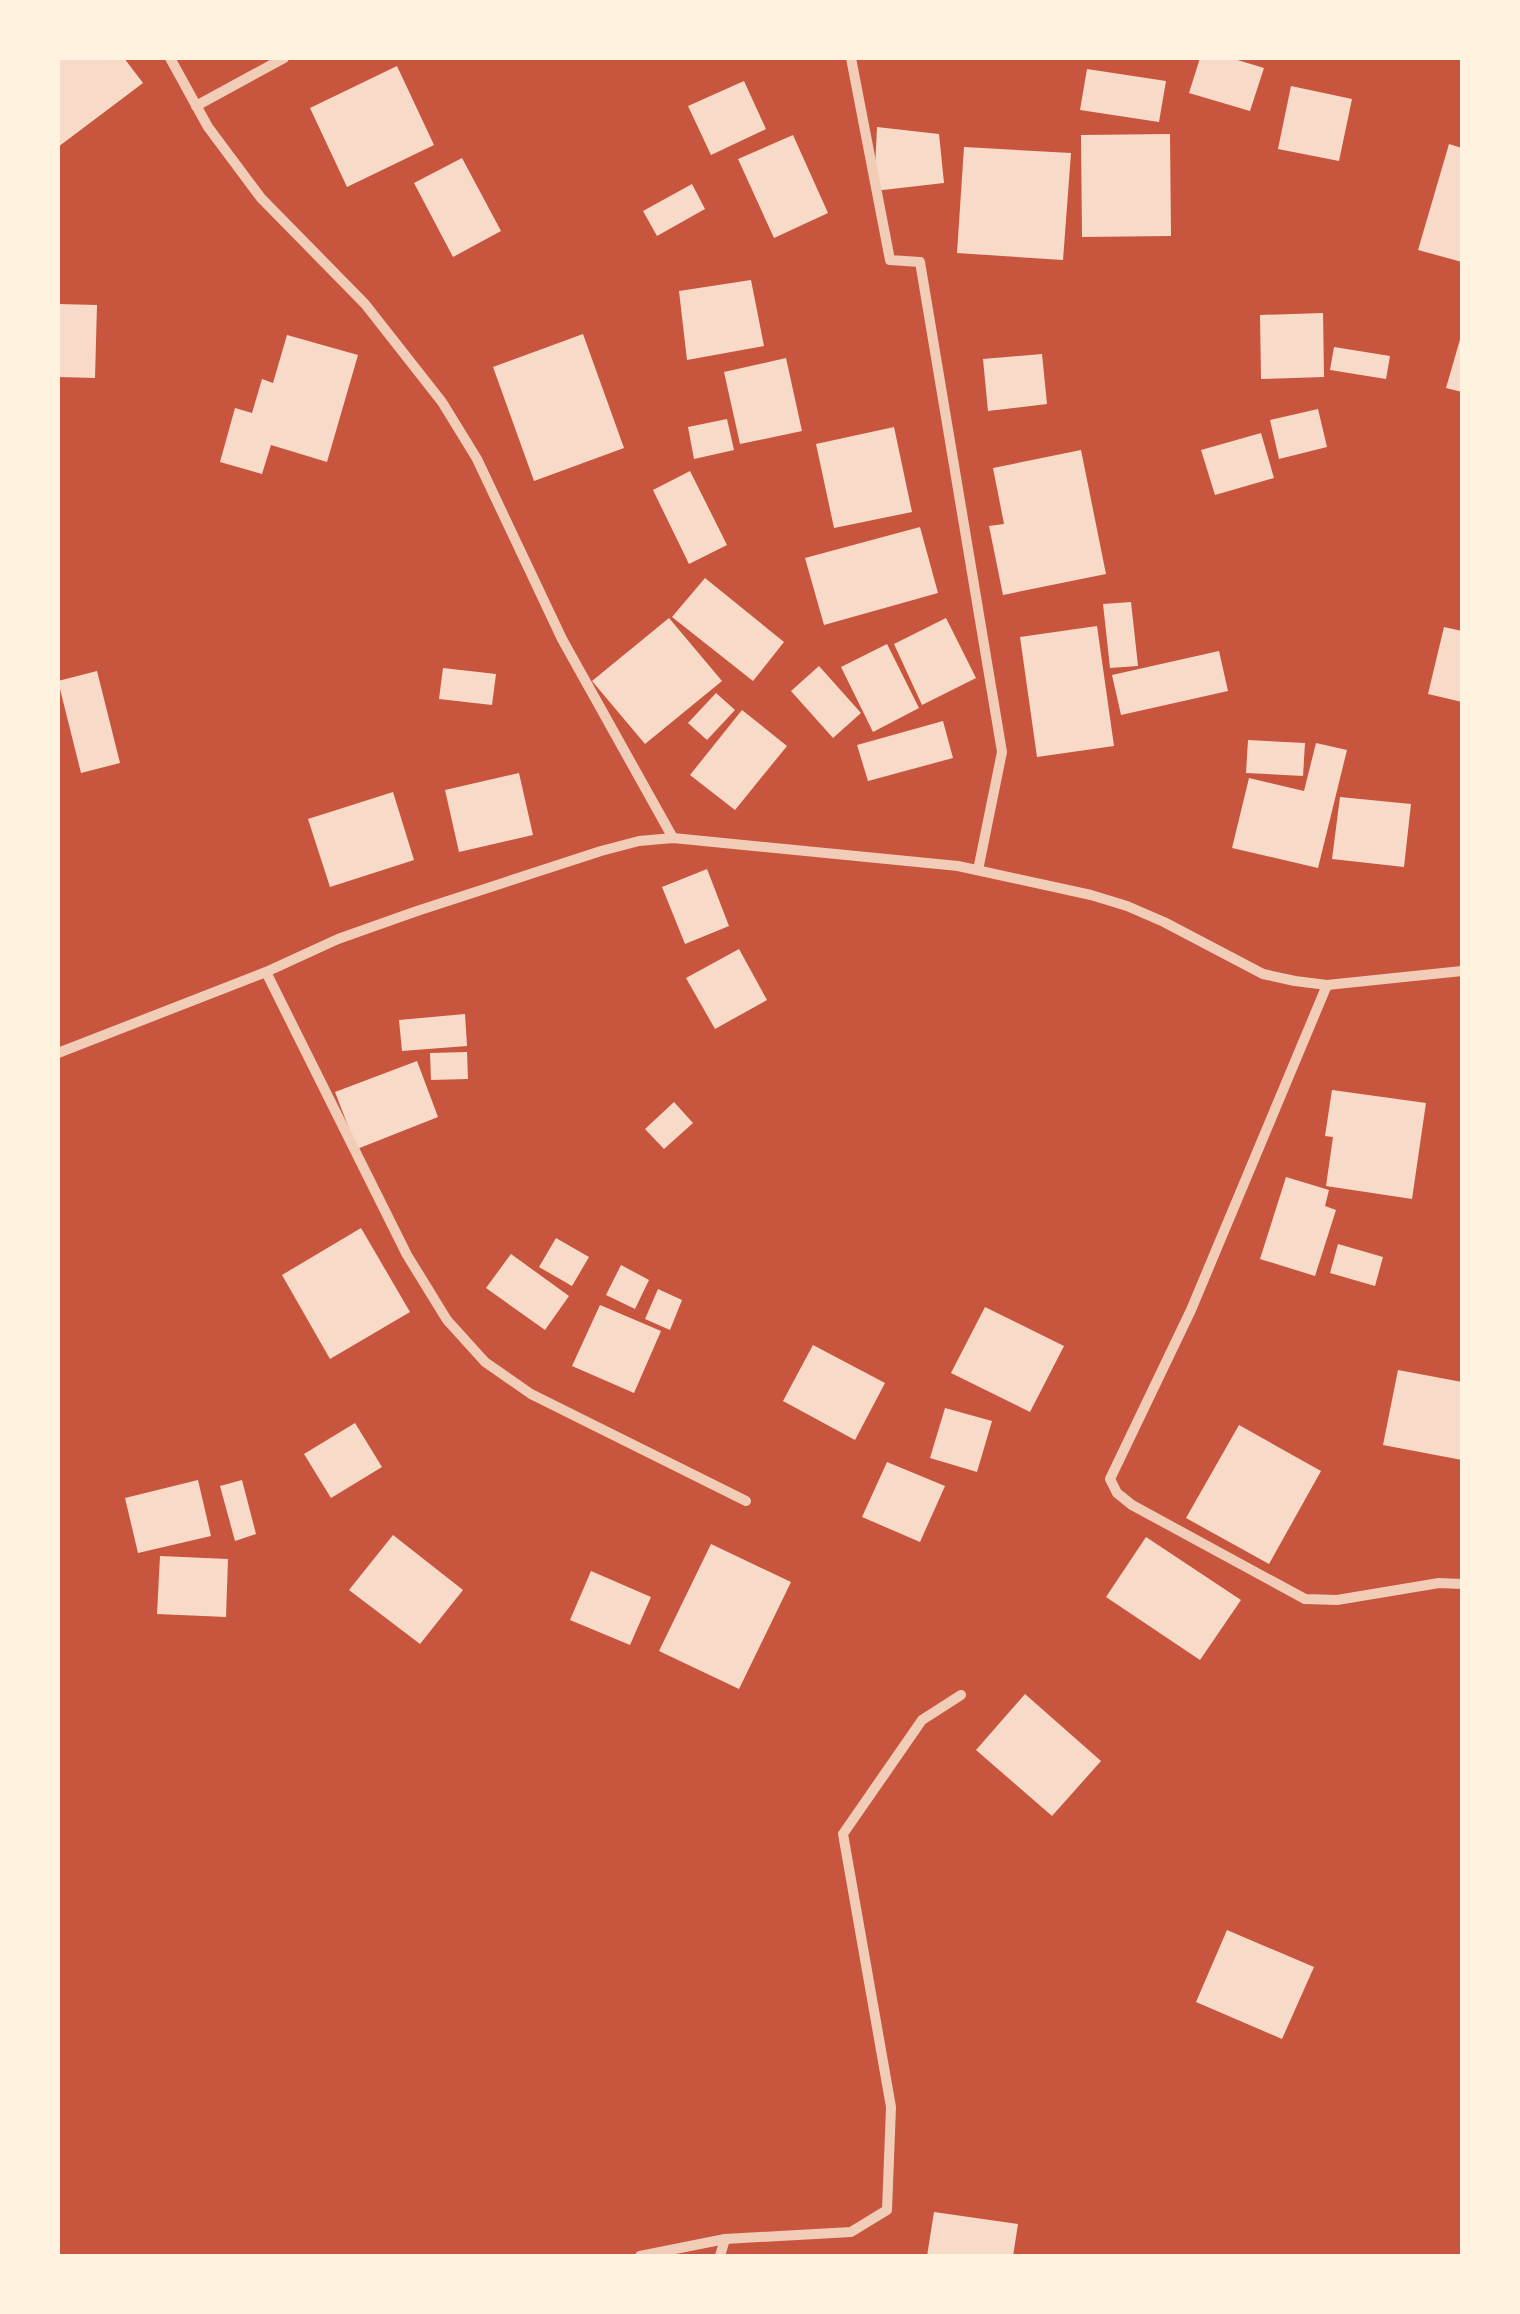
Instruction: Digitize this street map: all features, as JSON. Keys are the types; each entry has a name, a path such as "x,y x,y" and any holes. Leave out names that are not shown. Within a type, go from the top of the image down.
{"street":[{"path":"170,58 208,127 262,198 365,304 442,402 477,459 562,639 673,838"},
{"path":"196,106 284,58"},
{"path":"851,58 890,260 920,262 1002,752 978,870"},
{"path":"58,1053 417,910 601,851 639,841 673,838 958,866 1091,895 1127,906 1262,974 1295,981 1327,984 1462,970"},
{"path":"266,972 407,1255 448,1320 485,1362 531,1394 746,1500"},
{"path":"1327,984 1191,1310 1110,1479 1116,1493 1132,1505 1305,1599 1337,1600 1439,1583 1462,1584"},
{"path":"640,2256 725,2238 851,2232 887,2210 892,2108 843,1834 922,1720 961,1694"},
{"path":"720,2256 725,2238"}],"building":[{"path":"58,58 124,58 143,83 58,147"},
{"path":"1200,58 1231,58 1264,68 1250,111 1189,93"},
{"path":"397,66 434,145 347,187 310,108"},
{"path":"1087,69 1166,81 1159,122 1080,110"},
{"path":"744,81 766,129 711,155 688,106"},
{"path":"1291,86 1352,99 1339,161 1278,149"},
{"path":"877,127 939,134 944,183 874,191"},
{"path":"1170,134 1171,236 1082,237 1081,135"},
{"path":"793,135 828,213 774,238 738,159"},
{"path":"1449,144 1462,148 1462,262 1418,250"},
{"path":"964,147 1071,153 1063,260 957,253"},
{"path":"462,158 501,231 453,257 414,183"},
{"path":"692,184 705,209 657,236 643,211"},
{"path":"751,280 764,346 687,360 679,291"},
{"path":"58,304 97,305 95,378 58,377"},
{"path":"1323,313 1324,377 1261,379 1260,315"},
{"path":"583,334 624,448 534,481 493,367"},
{"path":"287,335 358,355 327,462 271,445 262,474 220,462 235,408 252,413 262,379 273,383"},
{"path":"1462,336 1462,392 1446,388"},
{"path":"1334,347 1390,356 1386,379 1330,370"},
{"path":"1042,354 1047,404 988,411 983,359"},
{"path":"786,358 802,431 740,444 724,372"},
{"path":"1318,409 1327,447 1279,459 1270,420"},
{"path":"727,419 734,450 694,459 688,427"},
{"path":"894,427 912,512 834,528 816,444"},
{"path":"1261,433 1274,478 1215,495 1201,450"},
{"path":"1081,450 1106,574 1003,595 989,526 1004,524 993,468"},
{"path":"690,471 727,545 689,564 653,490"},
{"path":"920,527 938,593 824,625 805,558"},
{"path":"705,578 784,642 753,681 672,617"},
{"path":"1131,602 1138,666 1110,668 1103,604"},
{"path":"669,618 722,681 645,744 592,681"},
{"path":"946,618 976,678 922,705 894,644"},
{"path":"1097,626 1114,746 1037,757 1020,637"},
{"path":"1444,627 1462,631 1462,702 1428,694"},
{"path":"887,644 919,708 873,732 841,667"},
{"path":"1219,651 1228,691 1121,715 1112,675"},
{"path":"819,666 861,713 833,738 791,691"},
{"path":"443,668 496,674 492,705 439,699"},
{"path":"97,671 120,763 81,773 58,681"},
{"path":"716,693 735,710 707,740 688,723"},
{"path":"742,710 787,746 735,810 690,775"},
{"path":"943,721 953,758 868,781 857,745"},
{"path":"1248,740 1305,743 1303,776 1246,773"},
{"path":"1316,743 1347,750 1318,868 1232,848 1249,778 1304,791"},
{"path":"519,773 533,835 459,852 445,790"},
{"path":"393,792 414,860 330,887 308,819"},
{"path":"1340,797 1411,804 1404,867 1332,859"},
{"path":"707,869 729,926 685,944 662,887"},
{"path":"739,949 767,1000 715,1029 686,978"},
{"path":"465,1014 467,1046 402,1051 399,1020"},
{"path":"467,1052 468,1079 431,1080 430,1053"},
{"path":"417,1061 438,1117 357,1149 335,1092"},
{"path":"1332,1090 1426,1103 1412,1199 1326,1186 1333,1137 1325,1136"},
{"path":"674,1102 693,1123 664,1149 645,1129"},
{"path":"1286,1177 1329,1190 1325,1206 1336,1210 1315,1276 1260,1259"},
{"path":"361,1228 410,1312 330,1359 282,1275"},
{"path":"556,1238 589,1257 572,1286 539,1267"},
{"path":"1338,1244 1383,1257 1375,1286 1330,1273"},
{"path":"511,1254 569,1296 545,1330 486,1288"},
{"path":"621,1265 649,1280 635,1309 606,1295"},
{"path":"658,1289 682,1300 670,1330 645,1319"},
{"path":"600,1305 661,1331 634,1393 572,1366"},
{"path":"985,1307 1064,1346 1030,1412 951,1373"},
{"path":"813,1345 885,1383 855,1440 783,1401"},
{"path":"1398,1370 1462,1382 1462,1460 1383,1445"},
{"path":"945,1408 992,1421 977,1472 930,1458"},
{"path":"355,1423 382,1467 331,1498 304,1454"},
{"path":"1239,1425 1321,1471 1269,1564 1186,1518"},
{"path":"887,1462 945,1486 920,1542 862,1517"},
{"path":"198,1480 211,1536 138,1553 125,1498"},
{"path":"242,1480 256,1534 235,1541 220,1486"},
{"path":"393,1535 463,1590 420,1644 349,1590"},
{"path":"1146,1537 1241,1600 1200,1660 1106,1597"},
{"path":"711,1544 791,1582 739,1689 659,1651"},
{"path":"160,1556 228,1559 226,1617 157,1614"},
{"path":"591,1571 651,1597 630,1645 570,1620"},
{"path":"1025,1694 1101,1761 1052,1816 976,1750"},
{"path":"1227,1930 1314,1967 1282,2039 1196,2002"},
{"path":"934,2212 1018,2224 1013,2256 927,2256"}]}
